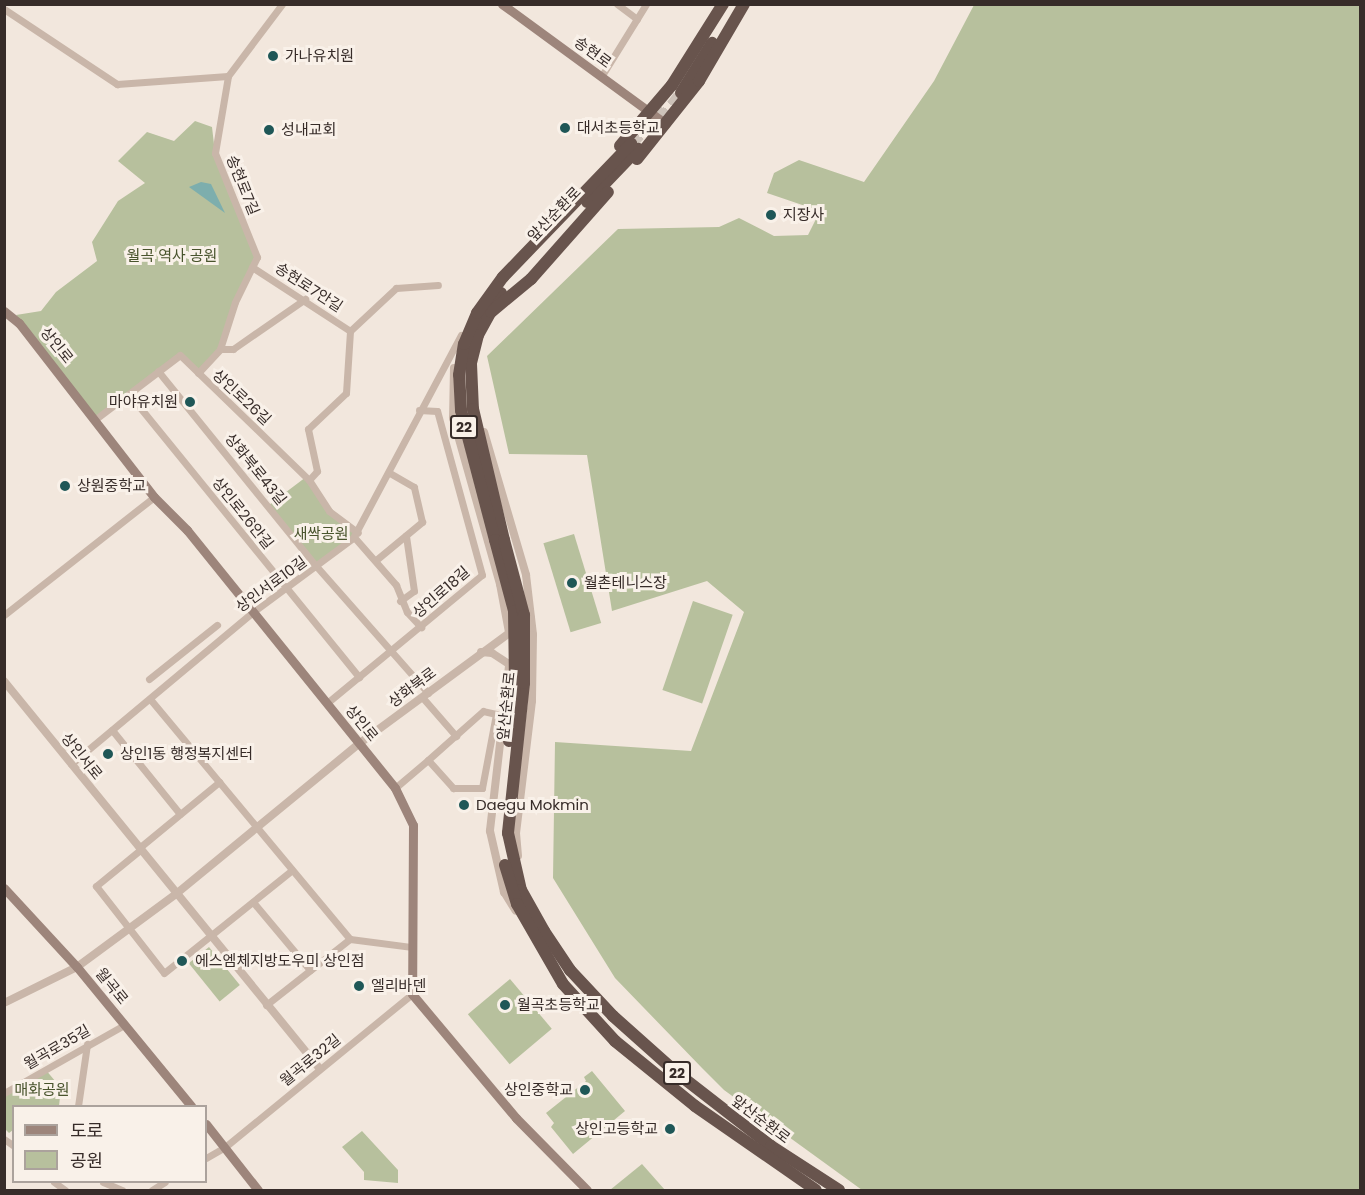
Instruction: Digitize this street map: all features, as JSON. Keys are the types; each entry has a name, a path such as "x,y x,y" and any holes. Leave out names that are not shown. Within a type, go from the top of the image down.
{"highway":[{"path":"484,312 492,284 672,85 723,4"},
{"path":"728,4 678,91 736,4"},
{"path":"484,312 507,302 547,262 666,124 699,81 744,4"},
{"name":"앞산순환로","path":"635,146 507,283 484,312 471,364 473,409 499,540 524,615 524,681 508,833 521,890 536,929 562,984 615,1041 695,1106 816,1191"},
{"name":"앞산순환로","path":"536,929 570,970 653,1052 771,1146 839,1191"}],"main road":[{"name":"송현로","path":"502,4 666,124"},
{"name":"상인로","path":"4,311 19,323 97,418 154,497 187,530 395,788 413,825 412,994"},
{"name":"월곡로","path":"4,888 77,968 189,1105"},
{"path":"412,994 516,1118 570,1168 587,1191"},
{"path":"207,1125 258,1191"}],"street":[{"name":"송현로7길","path":"198,373 220,349 235,302 258,256 215,153 228,76 282,4"},
{"path":"617,4 637,19"},
{"path":"601,77 646,4"},
{"path":"4,9 117,84 228,76"},
{"name":"송현로7안길","path":"252,267 305,299 350,331"},
{"name":"송현로7안길","path":"309,480 317,471 308,429 346,393 350,331 396,288 438,285"},
{"name":"송현로7길","path":"220,349 233,350 305,299"},
{"path":"484,312 460,335 454,370 453,418 509,630 509,668 489,831 504,892 536,929"},
{"path":"484,312 478,359 477,401 526,575 531,617 524,681"},
{"name":"상인서로10길","path":"71,764 253,612 317,567 356,535 460,335"},
{"name":"상인로26길","path":"97,418 180,355 309,480 329,511 356,535 396,585 400,601 421,627"},
{"name":"상화북로43길","path":"158,371 317,567 392,652 456,736"},
{"name":"상인로26안길","path":"129,394 359,677"},
{"name":"상인로18길","path":"327,703 392,652 482,574 437,411 419,410"},
{"path":"376,560 422,522 414,487 390,473"},
{"path":"4,615 154,497"},
{"path":"400,601 414,591 406,536"},
{"name":"상화북로","path":"4,1003 77,968 176,894 360,743 509,630 531,617"},
{"path":"149,679 217,625"},
{"path":"481,652 492,652 509,668 522,668 524,681"},
{"name":"상인서로","path":"4,681 320,1069"},
{"path":"150,699 350,939 412,947"},
{"path":"395,788 483,711 496,714 482,788 453,788 428,760"},
{"path":"112,730 180,814"},
{"path":"219,782 96,886 164,972 292,870"},
{"path":"253,902 310,970"},
{"path":"266,1005 350,939"},
{"name":"월곡로32길","path":"225,1147 412,994"},
{"name":"월곡로35길","path":"4,1093 124,1024"},
{"path":"78,1105 87,1044"},
{"path":"207,1157 225,1147"},
{"path":"105,1183 122,1191"}],"green space":[{"path":"974,5 1360,5 1360,1190 862,1190 724,1090 702,1068 615,978 553,878 555,742 691,751 744,612 707,581 612,611 587,455 509,454 487,356 618,229 719,227 739,218 774,236 808,235 820,211 767,193 774,173 799,160 864,182 934,81"},
{"name":"월곡 역사 공원","path":"195,121 212,127 215,153 257,257 235,302 220,349 198,373 180,355 97,418 16,315 41,311 56,292 97,261 92,242 118,201 145,183 118,161 147,132 174,141"},
{"name":"새싹공원","path":"306,477 329,511 358,533 317,567 269,505"},
{"name":"월촌테니스장","path":"574,534 601,623 571,632 543,543"},
{"path":"693,601 733,615 702,704 662,690"},
{"path":"209,947 240,985 220,1001 189,963"},
{"path":"510,979 552,1029 510,1064 468,1014"},
{"name":"매화공원","path":"45,1069 61,1088 59,1105 12,1105 12,1131 9,1133 5,1129 4,1093"},
{"path":"592,1071 625,1111 573,1154 551,1127 554,1123 546,1113 586,1081 584,1077"},
{"path":"362,1131 398,1170 398,1183 364,1180 364,1172 342,1147"},
{"path":"642,1164 665,1190 610,1190"}],"water":[{"path":"201,182 211,184 225,213 189,187"}],"tunnel":[{"path":"661,120 681,93"},
{"path":"631,144 664,108"}],"place":[{"name":"가나유치원","path":"273,56"},
{"name":"대서초등학교","path":"565,128"},
{"name":"성내교회","path":"269,130"},
{"name":"지장사","path":"771,215"},
{"name":"마야유치원","path":"190,402"},
{"name":"상원중학교","path":"65,486"},
{"name":"월촌테니스장","path":"572,583"},
{"name":"상인1동 행정복지센터","path":"108,754"},
{"name":"Daegu Mokmin","path":"464,805"},
{"name":"에스엠체지방도우미 상인점","path":"182,961"},
{"name":"엘리바덴","path":"359,986"},
{"name":"월곡초등학교","path":"505,1005"},
{"name":"상인중학교","path":"585,1090"},
{"name":"상인고등학교","path":"670,1129"}]}
